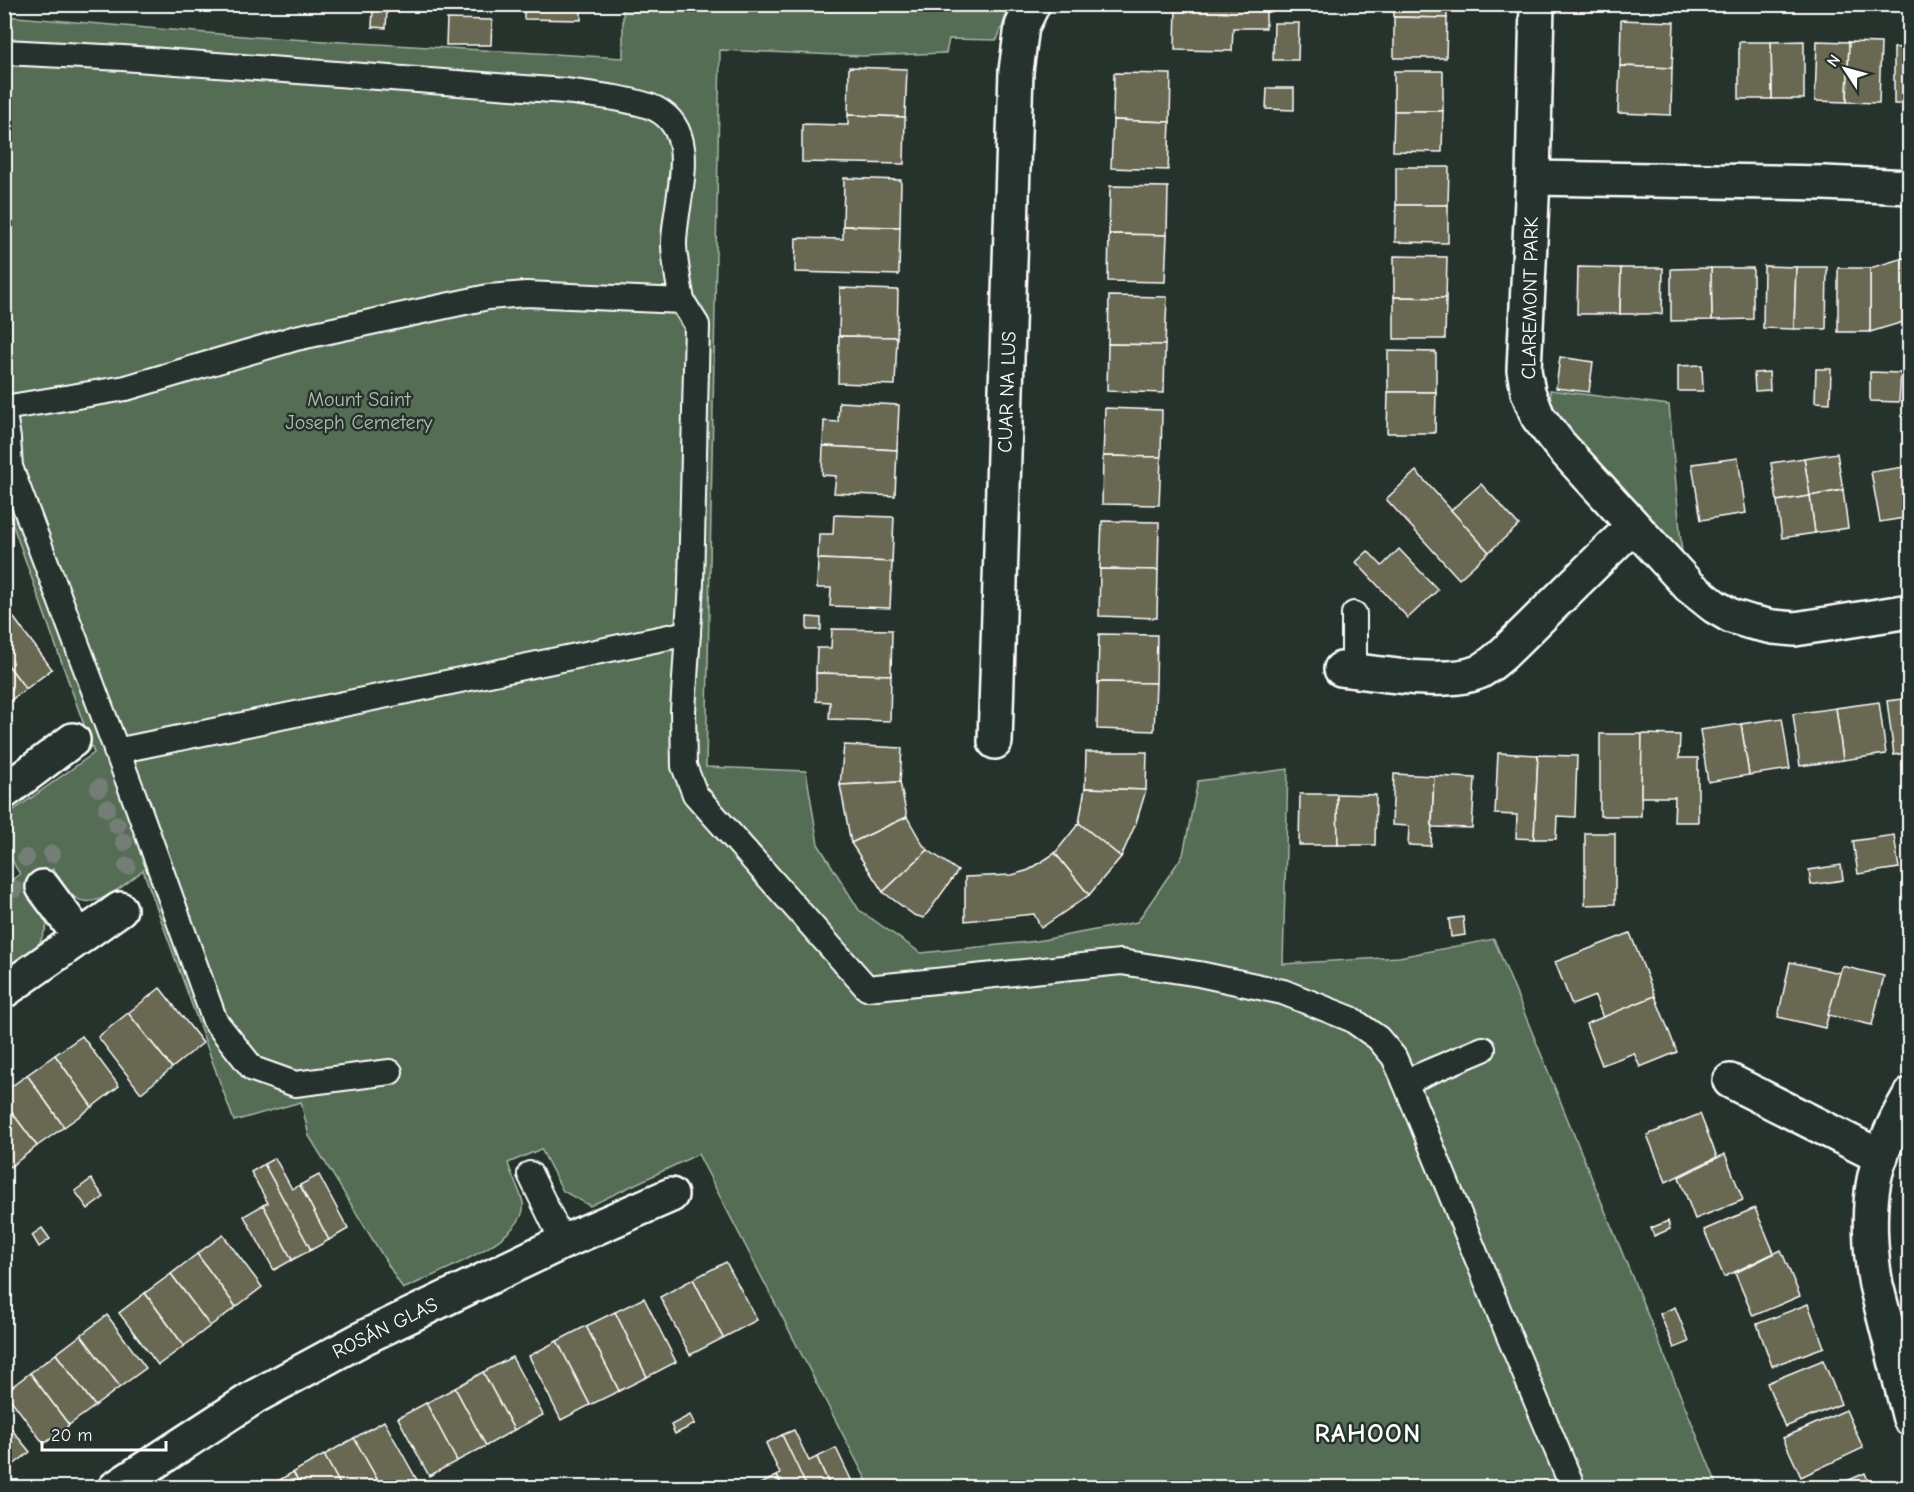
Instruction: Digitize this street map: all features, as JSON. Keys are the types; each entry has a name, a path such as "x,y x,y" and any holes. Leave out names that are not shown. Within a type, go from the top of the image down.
{"street":[{"name":"CUAR NA LUS","path":"995,742 1014,111 1018,43 1022,26 1033,4"},
{"name":"CLAREMONT PARK","path":"1537,4 1533,178 1524,370 1528,392 1538,417 1559,444 1696,593 1722,611 1762,625 1795,629 1910,611"},
{"path":"1533,178 1824,183 1910,187"},
{"path":"1347,670 1429,678 1479,672 1502,656 1633,526"},
{"path":"4,792 73,740"},
{"path":"43,887 80,937"},
{"path":"4,991 120,909"},
{"path":"1730,1081 1881,1157"},
{"path":"1910,1095 1881,1157 1874,1181 1871,1223 1873,1266 1910,1419"},
{"name":"ROSÁN GLAS","path":"115,1488 255,1395 306,1368 367,1336 563,1242 671,1196"}],"lane":[{"path":"4,52 123,58 565,91 655,108 674,122 684,153 674,245 681,301 697,325 691,583 683,711 684,766 695,794 867,988 1121,962 1199,974 1283,992 1352,1019 1378,1038 1394,1057 1405,1082 1573,1488"},
{"path":"4,408 126,388 296,338 488,297 526,294 681,301"},
{"path":"4,414 9,467 216,1021 253,1069 295,1084 390,1072"},
{"path":"1347,670 1354,614"},
{"path":"116,751 688,633"},
{"path":"1405,1082 1483,1049"},
{"path":"530,1174 563,1242"}],"green space":[{"name":"Mount Saint Joseph Cemetery","path":"731,4 1010,5 997,40 949,39 946,53 861,56 720,50 706,767 806,771 818,844 859,910 921,953 1037,941 1137,922 1183,855 1198,781 1288,769 1283,964 1399,957 1494,939 1718,1487 870,1487 698,1154 590,1206 563,1191 541,1149 508,1163 523,1203 521,1216 511,1230 476,1255 403,1289 309,1136 301,1102 234,1121 143,870 110,895 91,901 81,901 73,896 53,869 26,886 47,926 35,953 5,974 5,885 20,874 7,845 6,829 10,813 94,753 5,503 5,16 255,37 623,58 623,9 731,10"},
{"path":"1550,390 1669,405 1682,554 1558,417 1551,401"}],"building":[{"path":"524,4 581,4 581,20 524,19"},
{"path":"1176,4 1266,4 1266,28 1233,28 1232,51 1175,50"},
{"path":"1394,4 1447,4 1447,18 1394,17"},
{"path":"1628,4 1682,4 1682,7"},
{"path":"373,9 387,10 386,28 372,27"},
{"path":"1394,17 1447,18 1446,58 1394,58"},
{"path":"447,19 492,20 491,45 446,45"},
{"path":"1621,20 1674,22 1672,68 1620,66"},
{"path":"1274,23 1299,23 1298,60 1273,60"},
{"path":"1804,41 1804,99 1772,99 1771,42"},
{"path":"1817,41 1849,42 1847,102 1815,101"},
{"path":"1739,42 1771,42 1772,99 1739,99"},
{"path":"1849,42 1881,43 1879,103 1847,102"},
{"path":"1910,47 1910,104 1894,104 1894,48"},
{"path":"1620,66 1672,68 1671,115 1618,113"},
{"path":"849,67 907,69 905,117 848,115"},
{"path":"1394,71 1443,71 1443,111 1394,111"},
{"path":"1114,73 1171,74 1170,122 1113,120"},
{"path":"1267,88 1294,88 1294,110 1266,109"},
{"path":"1394,111 1443,111 1442,152 1393,151"},
{"path":"848,115 905,117 904,164 802,162 802,124 848,125"},
{"path":"1113,120 1170,122 1168,170 1111,168"},
{"path":"1396,167 1449,167 1448,205 1396,205"},
{"path":"844,178 901,180 900,227 843,226"},
{"path":"1110,186 1168,187 1167,235 1109,234"},
{"path":"1396,205 1448,205 1448,243 1395,242"},
{"path":"843,226 900,227 899,275 795,272 796,238 843,239"},
{"path":"1109,234 1167,235 1165,282 1108,281"},
{"path":"1394,256 1447,257 1446,298 1394,297"},
{"path":"1910,256 1910,320 1870,332 1870,268"},
{"path":"1764,266 1796,267 1794,329 1763,328"},
{"path":"1578,267 1621,268 1620,314 1577,314"},
{"path":"1796,267 1827,267 1826,329 1794,329"},
{"path":"1621,268 1663,268 1662,314 1620,314"},
{"path":"1711,268 1753,268 1753,319 1712,320"},
{"path":"1711,268 1712,320 1671,321 1671,269"},
{"path":"1838,268 1870,268 1870,332 1838,332"},
{"path":"840,288 898,290 897,337 839,336"},
{"path":"1109,296 1167,297 1165,345 1108,344"},
{"path":"1394,297 1446,298 1445,339 1394,339"},
{"path":"839,336 897,337 895,385 838,383"},
{"path":"1108,344 1165,345 1164,393 1107,391"},
{"path":"1388,351 1436,352 1436,392 1388,392"},
{"path":"1560,357 1593,362 1589,392 1556,388"},
{"path":"1702,365 1703,391 1678,391 1678,366"},
{"path":"1816,369 1831,369 1830,403 1815,402"},
{"path":"1769,372 1770,390 1755,391 1754,373"},
{"path":"1870,372 1901,373 1899,402 1870,401"},
{"path":"1388,392 1436,392 1435,433 1387,433"},
{"path":"839,402 899,405 897,450 823,446 824,421 838,422"},
{"path":"1105,408 1162,410 1161,457 1103,456"},
{"path":"823,446 897,450 895,496 834,493 836,476 822,475"},
{"path":"1837,453 1843,490 1810,496 1804,458"},
{"path":"1103,456 1161,457 1159,505 1102,504"},
{"path":"1738,458 1746,513 1701,520 1692,464"},
{"path":"1804,458 1810,496 1777,501 1771,463"},
{"path":"1910,466 1910,517 1880,522 1871,472"},
{"path":"1416,471 1489,552 1459,579 1386,499"},
{"path":"1481,484 1519,525 1489,552 1451,510"},
{"path":"1843,490 1848,528 1815,533 1810,496"},
{"path":"1810,496 1815,533 1782,538 1777,501"},
{"path":"834,515 894,517 892,562 818,559 819,534 833,534"},
{"path":"1102,521 1159,522 1158,570 1100,569"},
{"path":"1399,549 1438,590 1408,618 1356,562 1368,551 1382,566"},
{"path":"818,559 892,562 890,608 830,606 831,588 817,588"},
{"path":"1100,569 1158,570 1157,618 1099,616"},
{"path":"11,614 52,669 26,689 4,660 4,619"},
{"path":"807,617 821,618 821,630 807,630"},
{"path":"832,629 892,630 891,675 816,673 817,648 831,648"},
{"path":"1099,634 1157,635 1156,683 1098,682"},
{"path":"4,660 26,689 4,705"},
{"path":"816,673 891,675 890,721 829,719 830,702 816,701"},
{"path":"1098,682 1156,683 1154,731 1097,729"},
{"path":"1910,698 1910,752 1894,755 1887,701"},
{"path":"1879,702 1886,754 1843,760 1836,708"},
{"path":"1836,708 1843,760 1800,766 1793,714"},
{"path":"1782,718 1790,769 1749,775 1741,724"},
{"path":"1741,724 1749,775 1708,782 1700,730"},
{"path":"1600,734 1642,734 1641,816 1600,816"},
{"path":"1642,734 1680,735 1679,758 1698,758 1698,822 1674,822 1675,797 1641,797"},
{"path":"844,745 902,748 900,782 840,785"},
{"path":"1086,752 1147,752 1146,790 1085,788"},
{"path":"1498,753 1538,755 1534,839 1516,838 1517,815 1495,814"},
{"path":"1538,755 1577,756 1575,817 1557,816 1556,839 1534,839"},
{"path":"1394,774 1434,776 1431,846 1408,845 1409,826 1392,825"},
{"path":"1434,776 1475,778 1472,828 1432,827"},
{"path":"900,782 907,817 851,843 840,785"},
{"path":"1085,788 1146,790 1136,823 1121,857 1079,823"},
{"path":"1300,794 1337,794 1338,845 1299,845"},
{"path":"1337,794 1376,795 1375,845 1338,845"},
{"path":"907,817 928,850 883,892 851,843"},
{"path":"1079,823 1121,857 1089,895 1055,853"},
{"path":"1585,833 1615,833 1615,904 1585,905"},
{"path":"1894,835 1899,868 1858,874 1853,841"},
{"path":"928,850 958,871 924,918 914,915 883,892"},
{"path":"1055,853 1089,895 1041,928 1034,914 965,921 965,877 1012,875 1029,870"},
{"path":"1841,865 1843,880 1811,885 1809,870"},
{"path":"1463,917 1465,935 1451,937 1449,919"},
{"path":"1630,933 1655,996 1603,1018 1595,996 1572,1005 1555,962"},
{"path":"1790,962 1840,973 1825,1028 1778,1017"},
{"path":"1842,966 1884,976 1872,1025 1828,1015"},
{"path":"160,988 203,1043 172,1068 128,1013"},
{"path":"1655,996 1677,1052 1640,1067 1634,1053 1602,1065 1586,1024"},
{"path":"128,1013 172,1068 141,1093 98,1037"},
{"path":"82,1036 119,1086 92,1107 55,1055"},
{"path":"55,1055 92,1107 64,1127 27,1075"},
{"path":"27,1075 64,1127 37,1146 4,1102 4,1092"},
{"path":"4,1102 37,1146 10,1167 4,1159"},
{"path":"1700,1114 1717,1157 1666,1182 1647,1135"},
{"path":"1725,1154 1743,1200 1695,1219 1679,1177"},
{"path":"275,1158 292,1189 300,1185 329,1240 311,1250 264,1164"},
{"path":"264,1164 311,1250 292,1260 263,1205 268,1203 251,1172"},
{"path":"319,1175 348,1229 329,1240 300,1185"},
{"path":"91,1179 104,1197 88,1209 75,1191"},
{"path":"263,1205 292,1260 274,1270 244,1216"},
{"path":"1755,1208 1774,1253 1724,1277 1704,1230"},
{"path":"1668,1221 1670,1229 1654,1236 1651,1228"},
{"path":"42,1228 50,1239 39,1247 32,1235"},
{"path":"223,1235 262,1287 236,1307 197,1254"},
{"path":"1781,1250 1800,1296 1753,1316 1735,1273"},
{"path":"197,1254 236,1307 210,1326 171,1274"},
{"path":"726,1262 757,1320 723,1338 693,1279"},
{"path":"171,1274 210,1326 184,1346 145,1293"},
{"path":"693,1279 723,1338 690,1355 660,1297"},
{"path":"145,1293 184,1346 158,1365 119,1313"},
{"path":"644,1298 676,1362 647,1377 615,1312"},
{"path":"1808,1304 1824,1347 1772,1366 1757,1324"},
{"path":"1675,1307 1689,1342 1674,1348 1660,1314"},
{"path":"615,1312 647,1377 619,1391 586,1326"},
{"path":"107,1315 146,1368 120,1387 81,1335"},
{"path":"586,1326 619,1391 590,1405 557,1341"},
{"path":"81,1335 120,1387 95,1406 56,1354"},
{"path":"557,1341 590,1405 561,1420 529,1356"},
{"path":"56,1354 95,1406 69,1425 30,1373"},
{"path":"512,1357 543,1415 514,1430 483,1372"},
{"path":"1823,1360 1841,1404 1785,1427 1767,1383"},
{"path":"483,1372 514,1430 486,1446 455,1388"},
{"path":"30,1373 69,1425 44,1444 5,1392"},
{"path":"455,1388 486,1446 457,1461 426,1403"},
{"path":"426,1403 457,1461 429,1476 398,1418"},
{"path":"1846,1410 1863,1448 1801,1477 1783,1438"},
{"path":"690,1415 695,1424 675,1434 671,1425"},
{"path":"4,1420 30,1452 4,1472"},
{"path":"384,1421 417,1480 403,1488 382,1488 354,1438"},
{"path":"794,1430 809,1461 817,1457 831,1488 807,1488 782,1435"},
{"path":"782,1435 807,1488 783,1488 777,1476 780,1474 766,1443"},
{"path":"354,1438 382,1488 342,1488 324,1455"},
{"path":"836,1448 855,1488 831,1488 817,1457"},
{"path":"324,1455 342,1488 302,1488 293,1472"},
{"path":"293,1472 302,1488 266,1488"},
{"path":"1865,1473 1871,1488 1831,1488"},
{"path":"777,1476 783,1488 759,1488 758,1485"}],"district":[{"name":"RAHOON","path":"1368,1434"}]}
